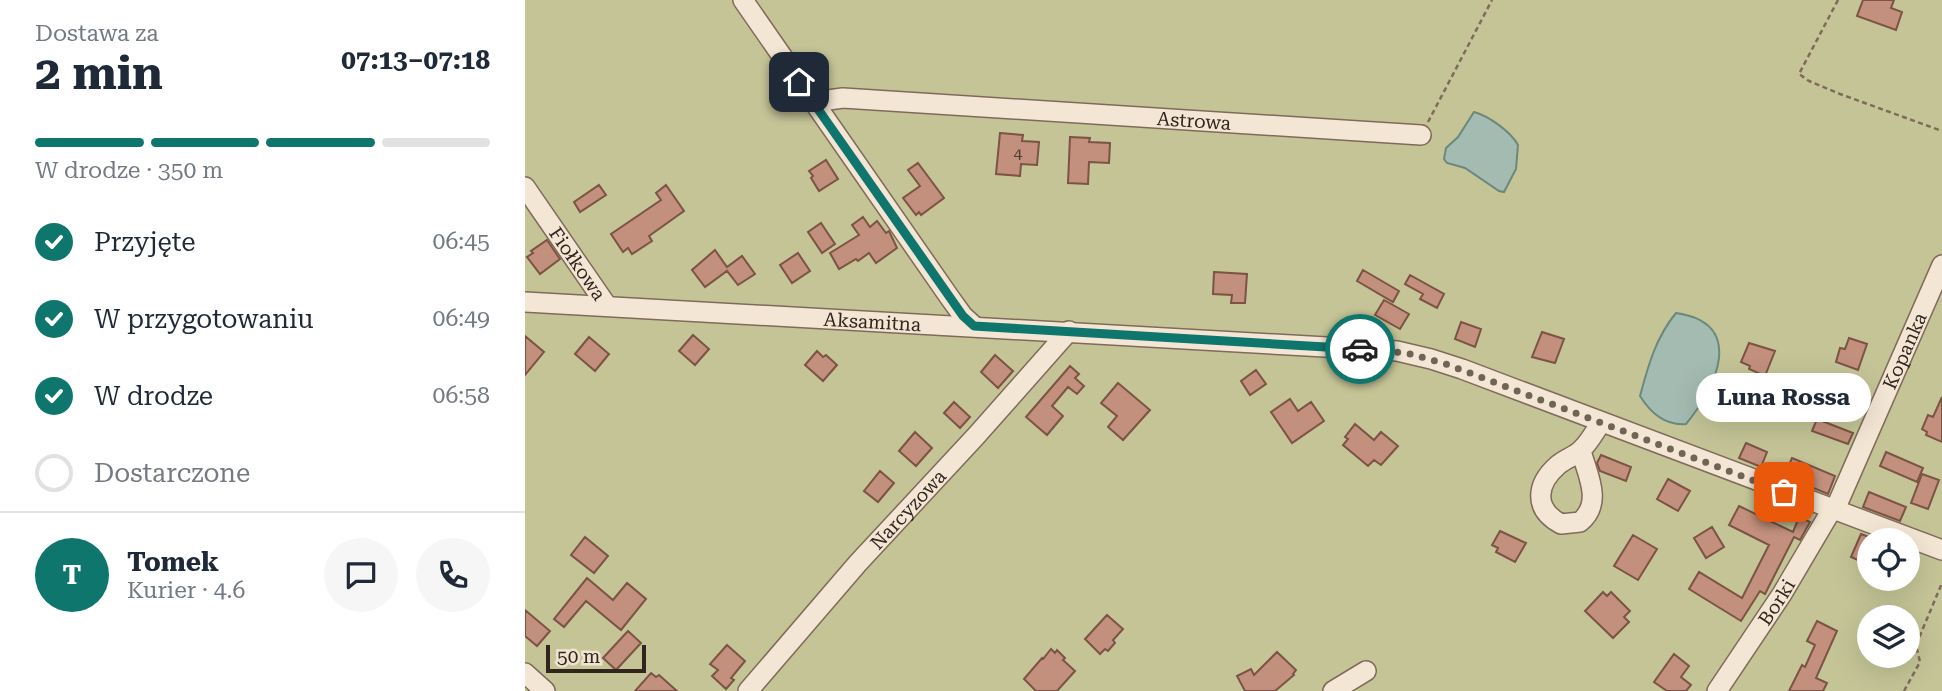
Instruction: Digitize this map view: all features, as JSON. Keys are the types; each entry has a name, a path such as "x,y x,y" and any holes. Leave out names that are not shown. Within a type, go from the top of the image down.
{"street":[{"path":"743,0 956,307 974,326"},
{"name":"Astrowa","path":"813,102 843,98 1421,135"},
{"name":"Fiołkowa","path":"525,187 607,306"},
{"name":"Kopanka","path":"1833,510 1942,265"},
{"name":"Aksamitna","path":"525,302 1069,331 1407,353 1446,364 1942,550"},
{"name":"Narcyzowa","path":"748,691 857,563 976,436 1069,331"},
{"path":"1581,451 1601,423"},
{"name":"Borki","path":"1717,691 1782,594 1833,510"},
{"path":"1333,691 1366,671"},
{"path":"525,673 545,691"}],"path":[{"path":"1421,135 1492,0"},
{"path":"1838,0 1799,74 1840,94 1942,131"},
{"path":"1904,691 1920,662 1916,645 1942,583"}],"green space":[{"path":"525,0 1942,0 1942,691 525,691"}],"shaded area":[{"path":"1474,112 1499,125 1518,145 1516,169 1504,192 1465,168 1447,163 1444,159 1446,148 1458,137"},
{"path":"1676,313 1698,319 1712,330 1718,343 1719,359 1715,376 1686,424 1671,423 1659,417 1640,396 1658,342"}],"building":[{"path":"1863,0 1894,0 1891,8 1902,12 1896,30 1857,16"},
{"path":"1000,133 1023,135 1022,141 1039,142 1037,165 1021,164 1020,176 996,174"},
{"path":"1070,137 1090,138 1089,142 1110,143 1109,163 1089,162 1088,184 1068,183"},
{"path":"826,160 838,179 819,191 809,171"},
{"path":"918,163 944,198 921,215 919,212 916,215 903,198 920,186 908,170"},
{"path":"599,185 606,195 580,212 574,202"},
{"path":"666,185 684,211 649,236 652,241 632,254 628,248 623,252 611,234 661,200 656,193"},
{"path":"863,217 870,227 877,221 886,233 889,231 897,248 876,263 869,253 839,269 830,253 859,235 852,225"},
{"path":"821,223 835,244 822,253 808,232"},
{"path":"547,240 560,259 540,274 527,257"},
{"path":"715,250 727,267 742,256 755,274 738,285 727,271 705,287 692,270"},
{"path":"798,253 810,271 792,283 780,265"},
{"path":"1363,270 1399,291 1393,302 1357,281"},
{"path":"1214,272 1247,274 1245,303 1231,303 1232,295 1213,294"},
{"path":"1410,275 1444,294 1437,308 1420,299 1423,294 1405,284"},
{"path":"1384,300 1409,314 1400,329 1375,315"},
{"path":"1461,322 1481,329 1475,347 1455,339"},
{"path":"1542,332 1564,339 1555,363 1532,357"},
{"path":"693,335 709,349 695,365 679,351"},
{"path":"525,336 544,352 525,375"},
{"path":"589,337 609,354 595,371 575,354"},
{"path":"1849,338 1867,344 1858,370 1836,362 1840,348 1845,349"},
{"path":"1749,343 1775,351 1765,376 1741,362"},
{"path":"817,351 837,365 823,381 805,365"},
{"path":"995,355 1013,371 998,388 981,372"},
{"path":"1070,366 1079,374 1075,378 1084,386 1077,394 1068,387 1052,406 1063,416 1047,435 1026,417"},
{"path":"1256,370 1266,384 1250,395 1241,381"},
{"path":"1118,383 1150,410 1123,440 1108,427 1117,416 1101,403"},
{"path":"1728,393 1750,402 1746,412 1725,404"},
{"path":"1942,397 1942,442 1926,435 1927,432 1922,429 1928,415 1933,417"},
{"path":"1290,399 1298,411 1311,402 1324,421 1292,443 1271,412"},
{"path":"954,402 970,417 960,428 944,413"},
{"path":"1817,419 1853,433 1848,444 1812,431"},
{"path":"1355,424 1374,440 1381,432 1398,446 1381,465 1374,460 1368,466 1343,445 1348,439 1345,437"},
{"path":"915,432 932,448 916,466 899,451"},
{"path":"1746,443 1767,452 1761,467 1739,458"},
{"path":"1886,452 1923,468 1917,482 1880,466"},
{"path":"1601,455 1631,467 1626,481 1600,471 1597,463"},
{"path":"1792,458 1835,476 1828,494 1784,476"},
{"path":"880,471 894,483 878,502 864,491"},
{"path":"1922,474 1939,480 1928,509 1911,503"},
{"path":"1668,479 1690,491 1678,511 1657,499"},
{"path":"1869,492 1906,507 1900,521 1863,507"},
{"path":"1739,506 1793,532 1799,517 1810,522 1800,540 1794,537 1765,594 1760,591 1741,621 1689,589 1699,572 1742,598 1769,545 1729,525"},
{"path":"1712,527 1724,547 1706,558 1694,538"},
{"path":"1500,531 1526,543 1515,562 1496,552 1498,548 1492,545"},
{"path":"1633,535 1657,549 1638,580 1614,566"},
{"path":"585,537 608,556 594,573 571,555"},
{"path":"1857,543 1857,560 1851,557"},
{"path":"587,578 613,600 627,583 646,599 621,630 586,601 564,627 554,619"},
{"path":"1603,592 1607,596 1611,592 1630,611 1624,617 1629,622 1613,638 1585,611"},
{"path":"525,610 550,631 537,646 525,636"},
{"path":"1107,615 1123,629 1108,651 1105,649 1100,654 1085,639"},
{"path":"1817,621 1837,631 1816,678 1827,683 1823,691 1789,691 1802,665 1805,667 1815,645 1807,641"},
{"path":"628,631 641,643 616,670 603,658"},
{"path":"727,645 745,661 726,689 712,676 718,670 710,664"},
{"path":"1051,649 1055,653 1057,650 1075,671 1057,691 1036,691 1024,679"},
{"path":"1277,652 1296,670 1294,675 1275,691 1245,691 1237,676 1251,669 1254,675"},
{"path":"1674,654 1689,666 1681,677 1691,685 1686,691 1667,691 1654,682"},
{"path":"651,673 656,677 659,675 677,691 635,691"}],"way so far":[{"path":"1360,349 1398,351 1446,364 1784,492"}],"place":[{"name":"Luna Rossa","path":"1784,492"}],"route":[{"path":"799,82 963,316 974,326 1360,349"}]}
